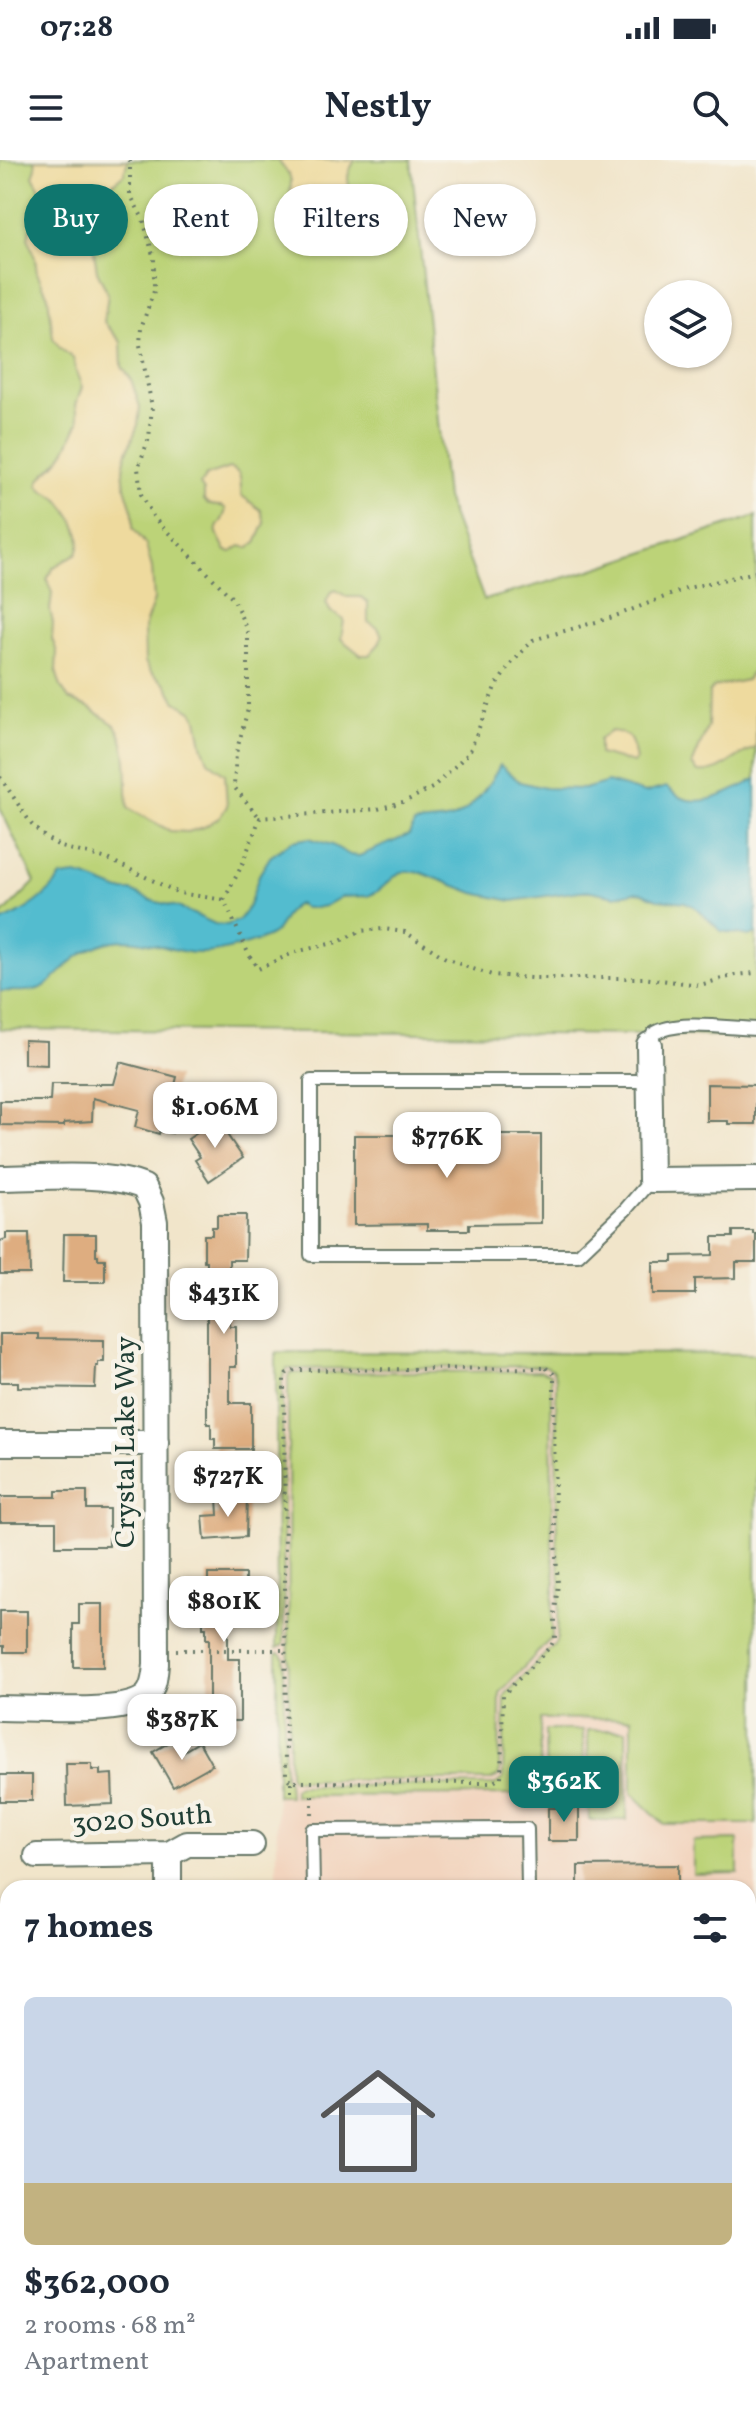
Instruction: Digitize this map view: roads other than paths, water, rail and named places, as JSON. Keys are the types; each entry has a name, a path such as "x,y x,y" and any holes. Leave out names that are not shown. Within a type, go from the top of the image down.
{"street":[{"path":"649,1045 651,1180 756,1179"},
{"name":"Crystal Lake Way","path":"0,1178 108,1178 130,1180 144,1187 155,1222 156,1443 156,1664 154,1683 147,1697 131,1705 110,1708 0,1708"},
{"path":"0,1443 156,1443"},
{"name":"3020 South","path":"37,1856 169,1854 187,1844 252,1844"},
{"path":"169,1854 169,1880"}],"lane":[{"path":"649,1045 653,1034 666,1028 756,1029"},
{"path":"649,1081 311,1081 311,1255 578,1255 651,1180"},
{"path":"313,1880 312,1830 527,1829 528,1880"}],"water":[{"path":"500,765 520,782 545,788 584,789 608,782 645,793 666,787 680,797 700,801 720,796 756,779 756,933 750,936 721,931 685,902 657,899 643,893 615,896 580,891 512,901 474,893 422,873 407,871 399,873 368,896 341,897 315,908 298,904 287,913 275,932 242,946 192,953 141,942 115,941 81,955 43,987 27,991 0,991 0,922 34,904 61,877 85,877 120,891 131,891 178,907 215,924 227,925 239,920 249,906 259,875 270,857 292,841 309,838 359,856 409,835 414,824 448,820 460,814 480,795"}]}
